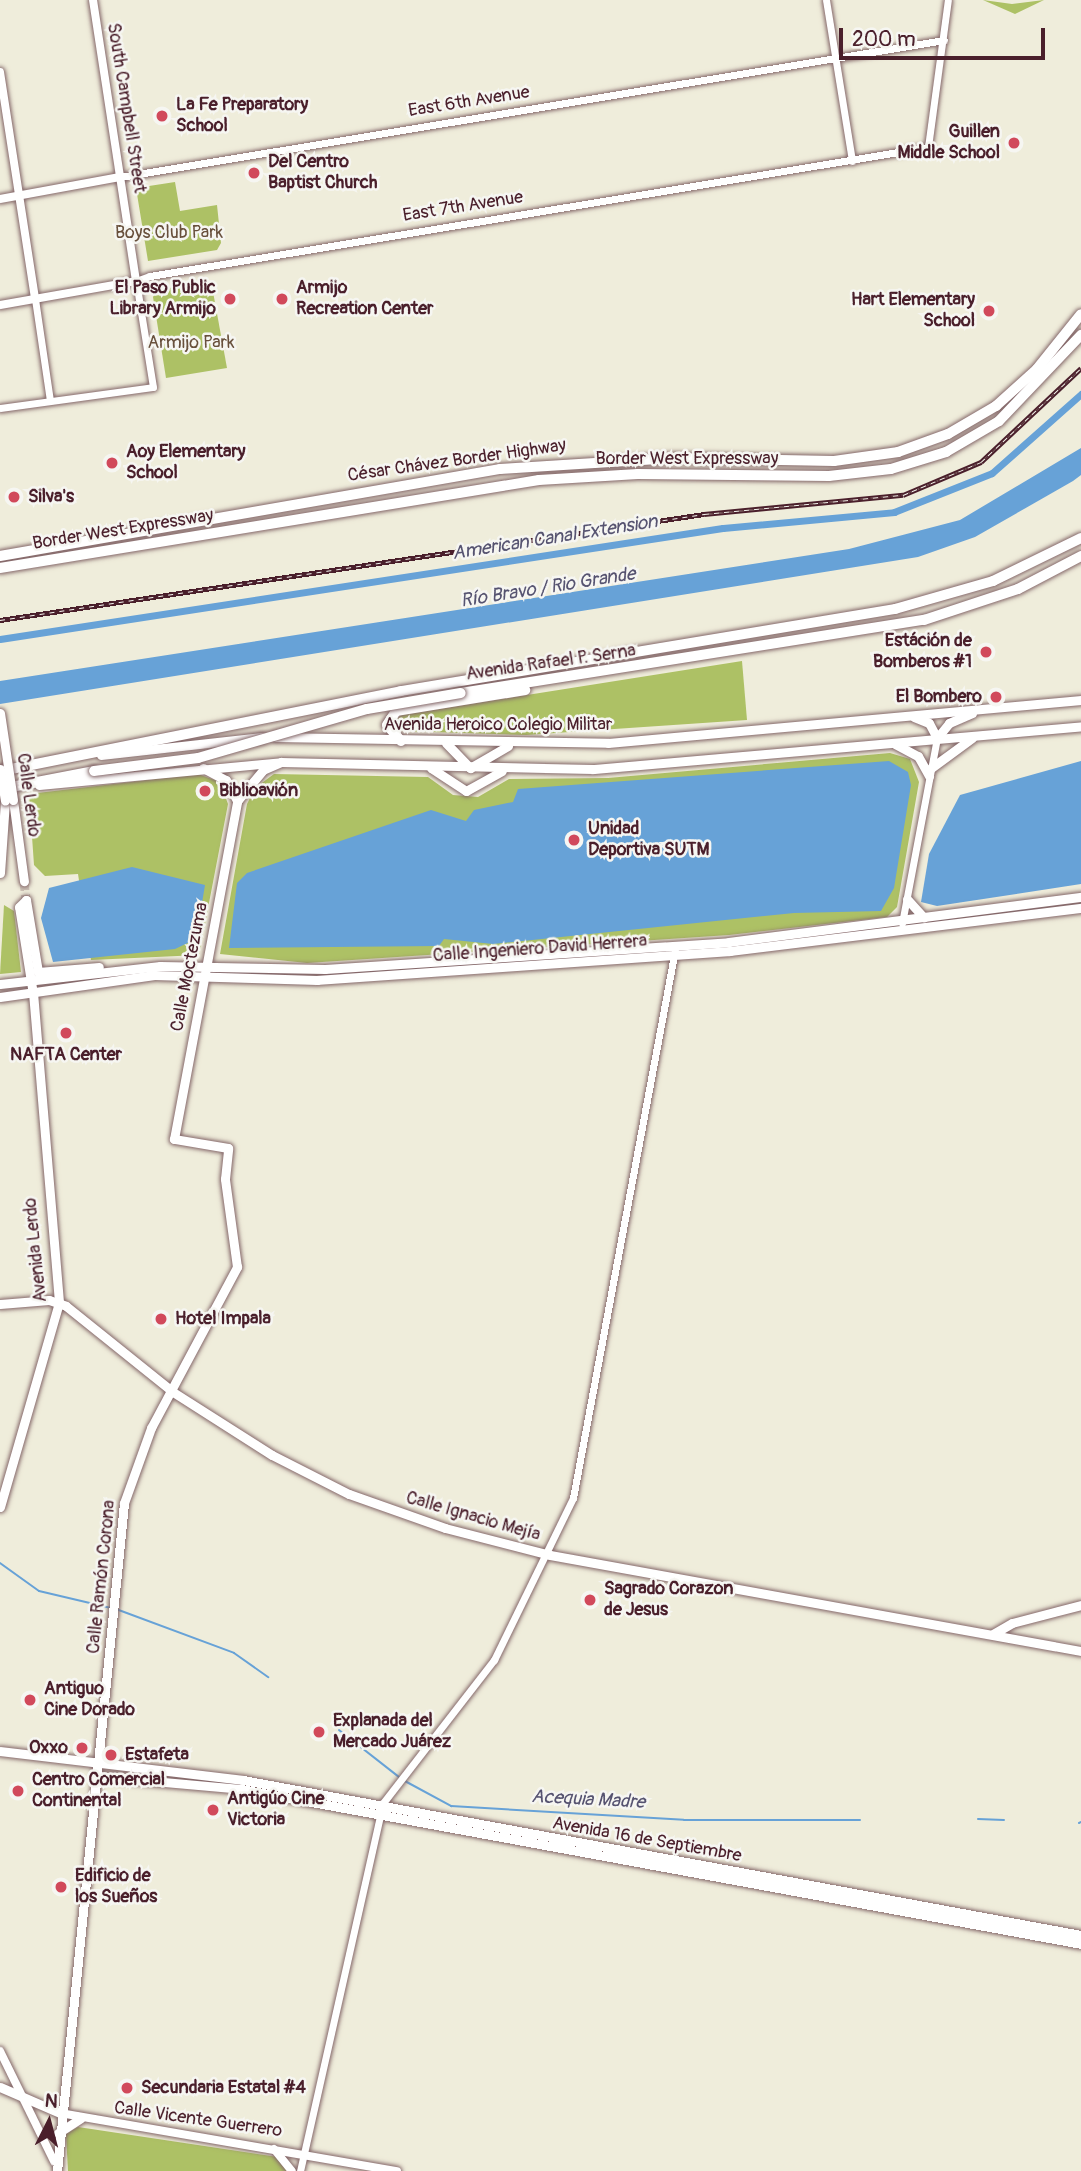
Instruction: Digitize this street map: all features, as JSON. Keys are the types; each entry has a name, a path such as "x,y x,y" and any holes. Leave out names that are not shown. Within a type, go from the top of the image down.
{"highway":[{"name":"César Chávez Border Highway","path":"0,556 500,469 624,459 834,461 898,452 948,434 996,406 1037,369 1081,314"},
{"name":"Border West Expressway","path":"0,568 483,486 625,474 829,476 891,469 946,452 999,421 1081,335"},
{"name":"Avenida Rafael P. Serna","path":"101,755 401,691 895,609 993,581 1081,538"},
{"name":"Avenida Rafael P. Serna","path":"19,786 94,771 198,758 367,709 924,620 1018,589 1081,556"},
{"path":"401,741 387,725 396,711 583,674"},
{"name":"Avenida Heroico Colegio Militar","path":"0,770 101,755"},
{"path":"0,789 19,786"}],"main road":[{"name":"South Campbell Street","path":"93,0 136,281"},
{"path":"0,72 34,299"},
{"name":"East 6th Avenue","path":"0,199 120,177"},
{"name":"East 7th Avenue","path":"0,305 136,281"},
{"name":"Avenida Heroico Colegio Militar","path":"101,755 251,737 445,743 608,743 1081,699"},
{"path":"937,738 949,723 984,709"},
{"name":"Calle Lerdo","path":"0,713 9,801 24,881"},
{"path":"910,715 929,723 937,738"},
{"path":"19,786 198,766 281,762 593,769 1081,726"},
{"path":"890,742 913,751 930,772 981,735"},
{"path":"445,743 470,768"},
{"path":"470,768 511,744"},
{"name":"Calle Moctezuma","path":"228,1147 174,1139 237,802 263,769 281,762"},
{"path":"198,766 226,780 237,802"},
{"path":"428,767 466,790 507,769"},
{"path":"0,770 9,801 7,842 0,873"},
{"path":"0,854 7,842"},
{"name":"Calle Ingeniero David Herrera","path":"902,927 926,919 1081,897"},
{"path":"907,899 926,919"},
{"name":"Avenida Lerdo","path":"0,1507 58,1302 32,982 19,907 26,900 38,972 124,968"},
{"name":"Calle Ingeniero David Herrera","path":"0,984 32,982 124,968 206,971 326,969 676,951 1081,908"},
{"name":"Calle Ingeniero David Herrera","path":"0,997 102,982 206,971"},
{"path":"86,975 102,982"},
{"name":"Calle Ramón Corona","path":"55,2166 125,1498 151,1428 173,1392 237,1267 225,1173 228,1147"},
{"path":"0,1304 58,1302"},
{"name":"Calle Ignacio Mejía","path":"58,1302 93,1322 173,1392 349,1494 550,1555 1081,1651"},
{"path":"993,1634 1081,1605"},
{"name":"Avenida 16 de Septiembre","path":"0,1751 225,1777 380,1811 1081,1944"},
{"name":"Avenida 16 de Septiembre","path":"96,1776 242,1788 1081,1935"},
{"path":"0,2051 55,2166"},
{"name":"Calle Vicente Guerrero","path":"0,2087 60,2113 81,2118 268,2146 397,2171"},
{"path":"58,2135 81,2118"},
{"path":"268,2146 285,2155 292,2171"}],"street":[{"path":"826,0 852,161"},
{"path":"944,40 948,0"},
{"name":"East 6th Avenue","path":"120,177 944,40"},
{"name":"East 7th Avenue","path":"136,281 852,161 931,144 944,40"},
{"name":"South Campbell Street","path":"50,400 153,387 136,281"},
{"path":"0,408 50,400 34,299"},
{"path":"902,927 937,738"},
{"path":"300,2171 380,1811 395,1785 484,1676 550,1555 582,1469 676,951"}],"green space":[{"path":"983,0 1012,4 1044,0 1015,14"},
{"name":"Boys Club Park","path":"175,182 180,211 217,205 221,243 217,250 148,261 136,188"},
{"name":"Armijo Park","path":"211,281 227,368 166,378 153,297 157,290"},
{"path":"742,661 747,720 526,735 400,731 394,723 401,715"},
{"name":"Unidad Deportiva SUTM","path":"890,753 910,759 919,782 897,907 887,917 729,935 307,963 220,954 247,804 255,788 274,774 428,777 453,795 478,797 509,779 608,778"},
{"path":"198,774 220,782 228,804 199,955 91,960 78,874 45,876 34,865 29,794"},
{"path":"4,905 14,911 21,972 0,974"},
{"path":"78,2127 278,2157 288,2171 68,2171 66,2134"}],"water":[{"path":"1081,448 1081,475 1073,481 975,537 918,557 0,704 0,681 849,549 960,520"},
{"name":"Unidad Deportiva SUTM","path":"889,761 908,772 911,785 894,888 881,911 794,913 493,944 444,939 439,946 229,948 237,883 247,873 431,810 466,821 474,810 513,802 518,789"},
{"path":"1081,761 1081,884 937,906 921,902 929,854 960,795"},
{"path":"132,867 205,885 196,939 175,949 53,962 41,918 49,888"}],"waterway":[{"name":"American Canal Extension","path":"0,639 723,528 894,512 992,473 1081,394"},
{"path":"0,1563 39,1591 111,1608"},
{"path":"116,1609 234,1653 268,1677"},
{"name":"Acequia Madre","path":"339,1730 399,1777"},
{"name":"Acequia Madre","path":"403,1780 451,1806 684,1820 860,1820"},
{"name":"Acequia Madre","path":"978,1819 1004,1820"}],"tunnel":[{"path":"24,881 26,900"}],"railway":[{"path":"0,620 704,514 903,495 981,462 1081,368"}],"place":[{"name":"La Fe Preparatory School","path":"162,116"},
{"name":"Guillen Middle School","path":"1014,143"},
{"name":"Del Centro Baptist Church","path":"254,173"},
{"name":"El Paso Public Library Armijo","path":"230,299"},
{"name":"Armijo Recreation Center","path":"282,299"},
{"name":"Hart Elementary School","path":"989,311"},
{"name":"Aoy Elementary School","path":"112,463"},
{"name":"Silva's","path":"14,497"},
{"name":"Estáción de Bomberos #1","path":"986,652"},
{"name":"El Bombero","path":"996,697"},
{"name":"Biblioavión","path":"205,791"},
{"name":"Unidad Deportiva SUTM","path":"574,840"},
{"name":"NAFTA Center","path":"66,1033"},
{"name":"Hotel Impala","path":"161,1319"},
{"name":"Sagrado Corazon de Jesus","path":"590,1600"},
{"name":"Antiguo Cine Dorado","path":"30,1700"},
{"name":"Explanada del Mercado Juárez","path":"319,1732"},
{"name":"Oxxo","path":"82,1748"},
{"name":"Estafeta","path":"111,1755"},
{"name":"Centro Comercial Continental","path":"18,1791"},
{"name":"Antigúo Cine Victoria","path":"213,1810"},
{"name":"Edificio de los Sueños","path":"61,1887"},
{"name":"Secundaria Estatal #4","path":"127,2088"}],"water label":[{"name":"Río Bravo / Rio Grande","path":"548,588"}]}
